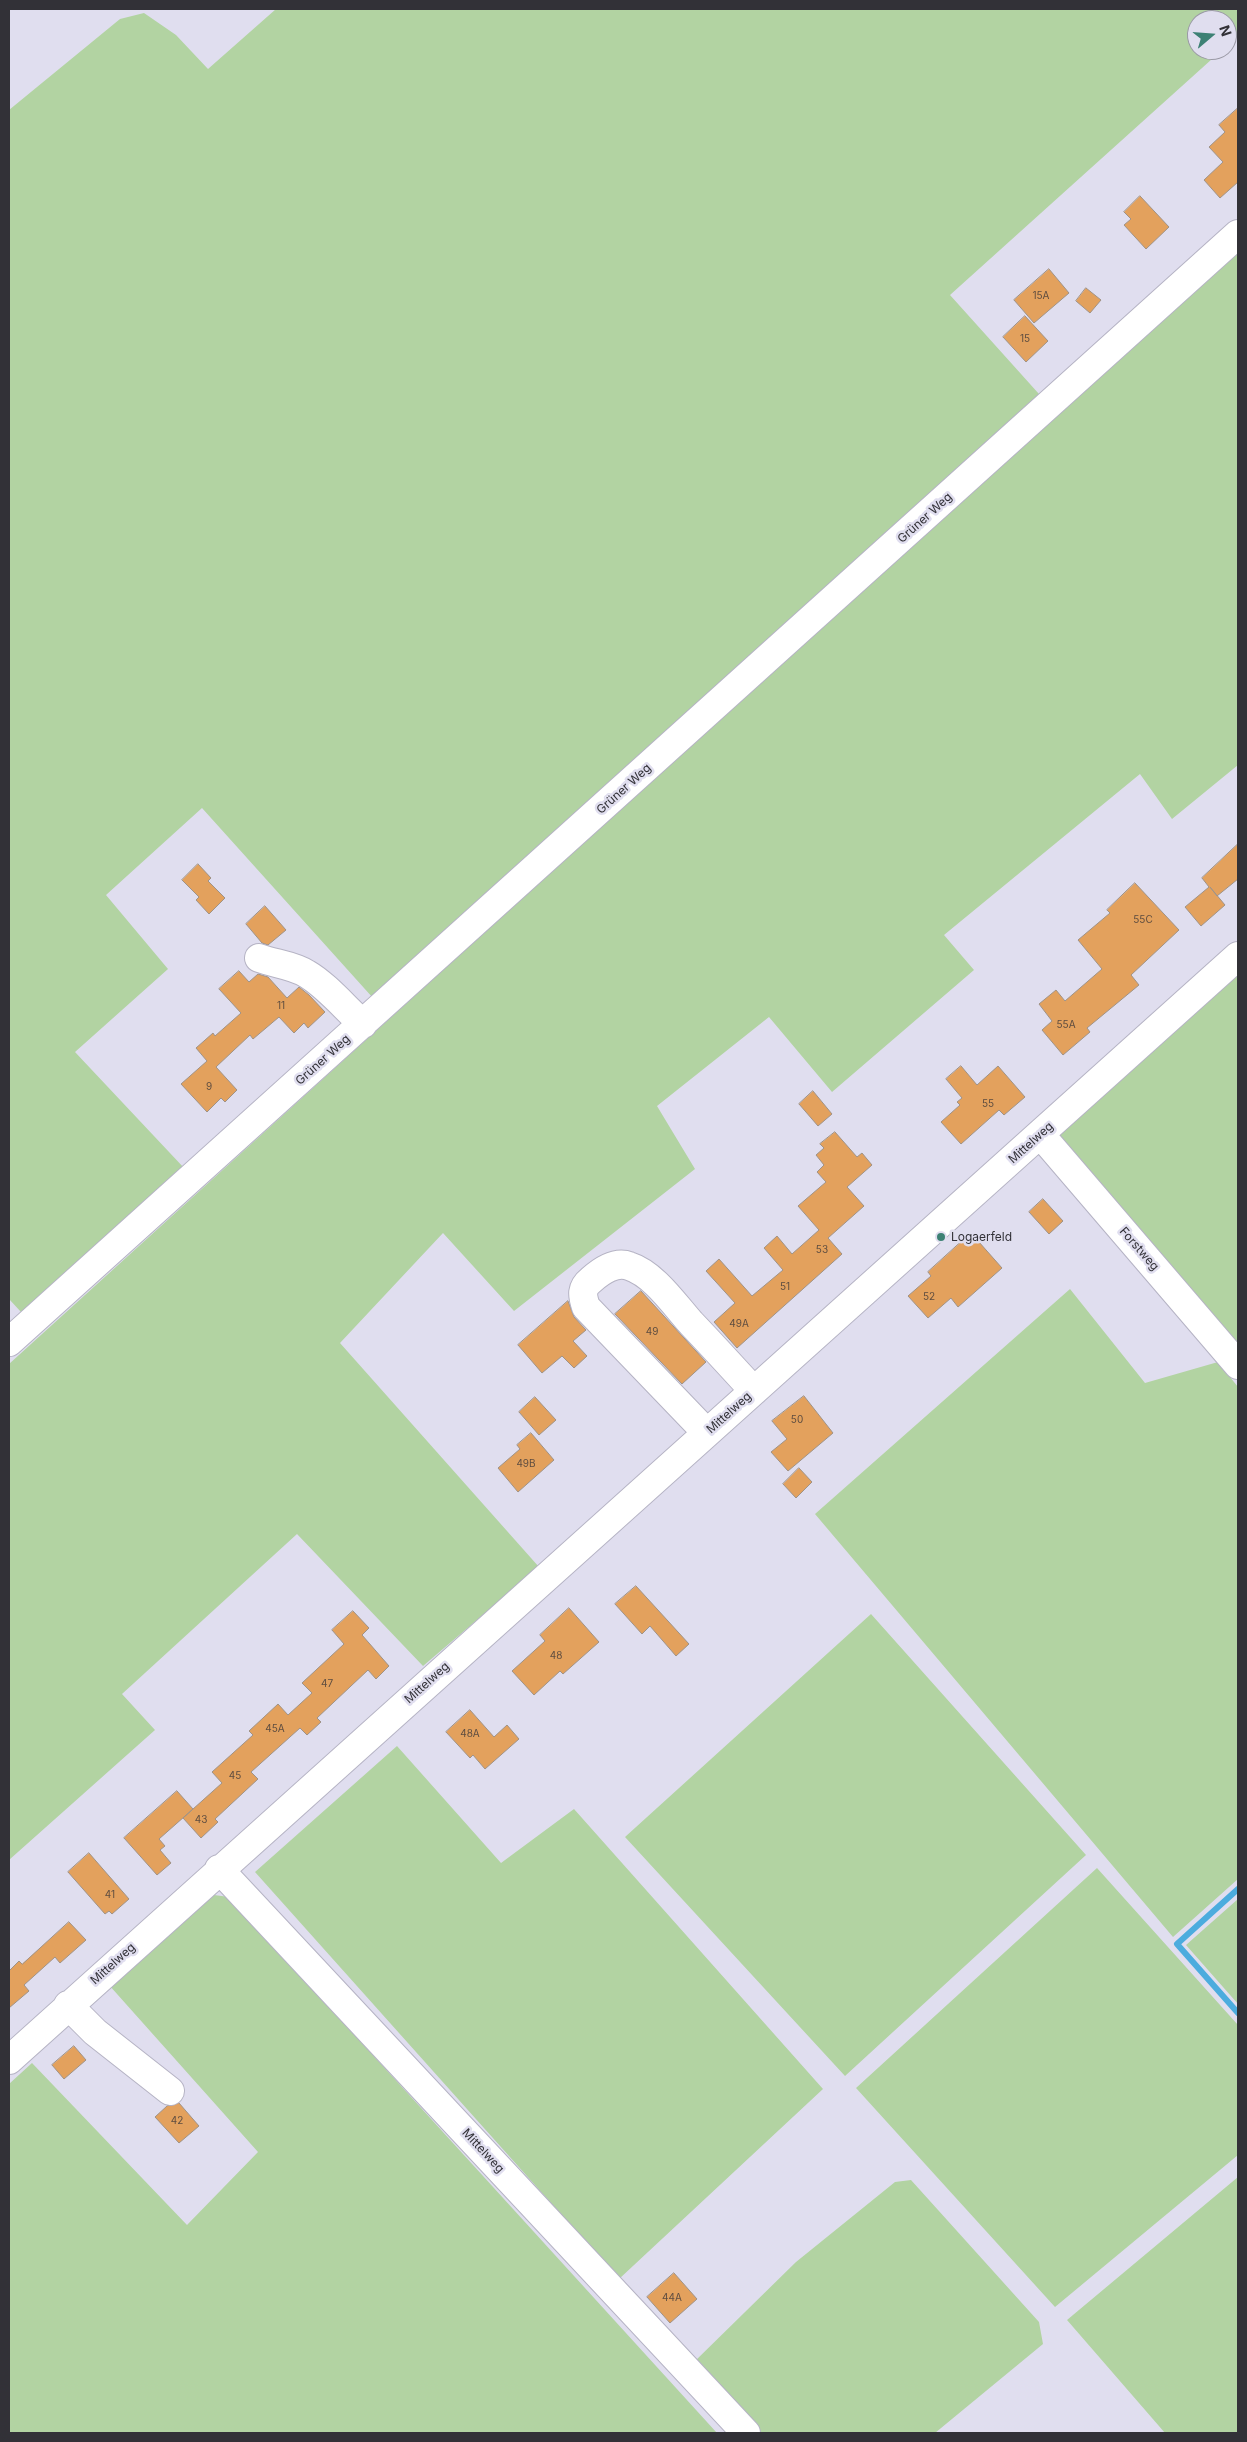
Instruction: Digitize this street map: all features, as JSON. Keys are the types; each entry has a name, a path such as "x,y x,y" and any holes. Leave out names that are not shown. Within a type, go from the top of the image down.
{"street":[{"name":"Grüner Weg","path":"9,1342 1238,234"},
{"name":"Mittelweg","path":"9,2060 219,1869 1238,956"},
{"path":"259,958 274,964 295,968 308,974 363,1024"},
{"name":"Forstweg","path":"1040,1134 1238,1365"},
{"path":"707,1433 586,1307 582,1296 583,1288 591,1279 616,1265 628,1265 638,1270 663,1292 754,1391"},
{"name":"Mittelweg","path":"219,1869 746,2433"},
{"path":"68,2005 95,2032 170,2091"}],"green space":[{"path":"276,9 1238,9 1237,36 1237,10 1187,10 1187,60 1211,60 950,295 1039,394 373,998 202,808 106,895 168,969 75,1052 185,1169 21,1312 9,1299 9,110 120,19 144,13 176,35 208,69"},
{"path":"1238,248 1238,765 1172,819 1140,774 944,935 974,970 832,1092 769,1017 657,1106 695,1169 514,1311 443,1233 340,1343 539,1567 423,1666 297,1534 122,1694 155,1730 9,1860 9,1364"},
{"path":"1238,970 1238,1347 1055,1132"},
{"path":"1070,1289 1145,1383 1218,1362 1238,1387 1238,1879 1173,1937 815,1514"},
{"path":"871,1614 1086,1855 845,2076 625,1837"},
{"path":"397,1746 501,1863 574,1809 823,2089 619,2279 255,1872"},
{"path":"1097,1868 1238,2025 1238,2155 1055,2307 856,2088"},
{"path":"214,1895 229,1897 717,2433 9,2433 9,2084 32,2063 187,2225 258,2152 109,1985"},
{"path":"1238,1899 1238,2004 1186,1945"},
{"path":"1238,2177 1238,2433 1165,2433 1067,2320"},
{"path":"911,2180 1039,2322 1043,2344 935,2433 755,2433 693,2363 796,2262 895,2182"}],"building":[{"path":"1238,108 1238,182 1220,198 1204,180 1223,162 1209,147 1225,132 1219,125"},
{"path":"1140,196 1169,227 1146,249 1124,225 1131,219 1124,212"},
{"path":"1049,269 1069,293 1034,323 1014,300"},
{"path":"1086,288 1101,300 1090,313 1076,301"},
{"path":"1025,316 1048,341 1026,362 1003,337"},
{"path":"1238,844 1238,879 1217,896 1225,905 1201,926 1185,907 1209,887 1202,878"},
{"path":"198,864 211,878 208,881 225,898 209,914 196,900 199,897 182,880"},
{"path":"1135,883 1179,930 1131,975 1139,985 1087,1028 1090,1032 1063,1055 1042,1030 1052,1021 1039,1004 1056,990 1065,1001 1102,969 1078,940 1110,913 1107,910"},
{"path":"265,906 286,930 268,945 262,943 246,924"},
{"path":"239,971 249,982 258,974 268,977 287,998 299,987 325,1012 308,1028 304,1023 294,1033 279,1017 253,1039 250,1035 216,1067 237,1090 225,1102 221,1098 207,1112 181,1084 207,1061 196,1048 213,1033 215,1036 241,1013 219,989"},
{"path":"961,1066 977,1085 998,1066 1025,1097 1004,1115 999,1110 961,1144 941,1122 960,1105 957,1102 962,1098 946,1079"},
{"path":"813,1091 832,1114 818,1126 799,1104"},
{"path":"835,1132 857,1157 862,1153 872,1165 847,1187 864,1206 828,1238 842,1254 737,1348 714,1322 735,1303 706,1271 719,1259 752,1296 783,1270 764,1248 777,1236 792,1254 819,1230 798,1206 826,1182 817,1172 824,1165 816,1155 824,1148 820,1144"},
{"path":"1043,1199 1063,1221 1049,1234 1029,1212"},
{"path":"971,1233 1002,1268 958,1307 951,1298 928,1318 908,1296 931,1276 928,1272"},
{"path":"641,1291 706,1362 682,1384 615,1314"},
{"path":"568,1301 574,1317 586,1330 573,1341 587,1356 574,1368 562,1356 542,1373 518,1345"},
{"path":"804,1396 833,1433 788,1471 771,1452 787,1439 772,1421"},
{"path":"535,1397 556,1420 539,1435 519,1412"},
{"path":"531,1433 554,1460 518,1492 498,1468 520,1449 517,1445"},
{"path":"799,1468 812,1482 796,1498 783,1484"},
{"path":"636,1586 689,1644 676,1656 650,1626 642,1634 615,1604"},
{"path":"569,1608 599,1642 563,1674 560,1671 534,1695 512,1671 545,1641 540,1635"},
{"path":"353,1611 369,1628 362,1635 389,1666 376,1679 368,1670 317,1718 321,1722 307,1735 300,1728 251,1772 258,1779 215,1819 218,1822 201,1838 183,1818 222,1783 212,1772 253,1735 249,1731 278,1704 288,1715 312,1693 302,1683 344,1644 332,1630"},
{"path":"470,1710 494,1737 507,1725 519,1739 485,1769 473,1755 470,1758 446,1732"},
{"path":"177,1791 193,1809 159,1839 165,1846 160,1850 171,1863 157,1875 124,1838"},
{"path":"89,1853 129,1899 112,1914 109,1911 105,1914 68,1872"},
{"path":"69,1922 86,1940 60,1963 55,1957 24,1985 29,1991 9,2008 9,1968 10,1970 19,1961 22,1964"},
{"path":"74,2046 86,2060 64,2079 52,2065"},
{"path":"179,2103 199,2126 179,2143 155,2117 167,2106"},
{"path":"674,2273 697,2299 670,2323 647,2297"}],"waterway":[{"path":"1238,1889 1177,1944 1238,2013"}],"place":[{"name":"Logaerfeld","path":"941,1237"}]}
